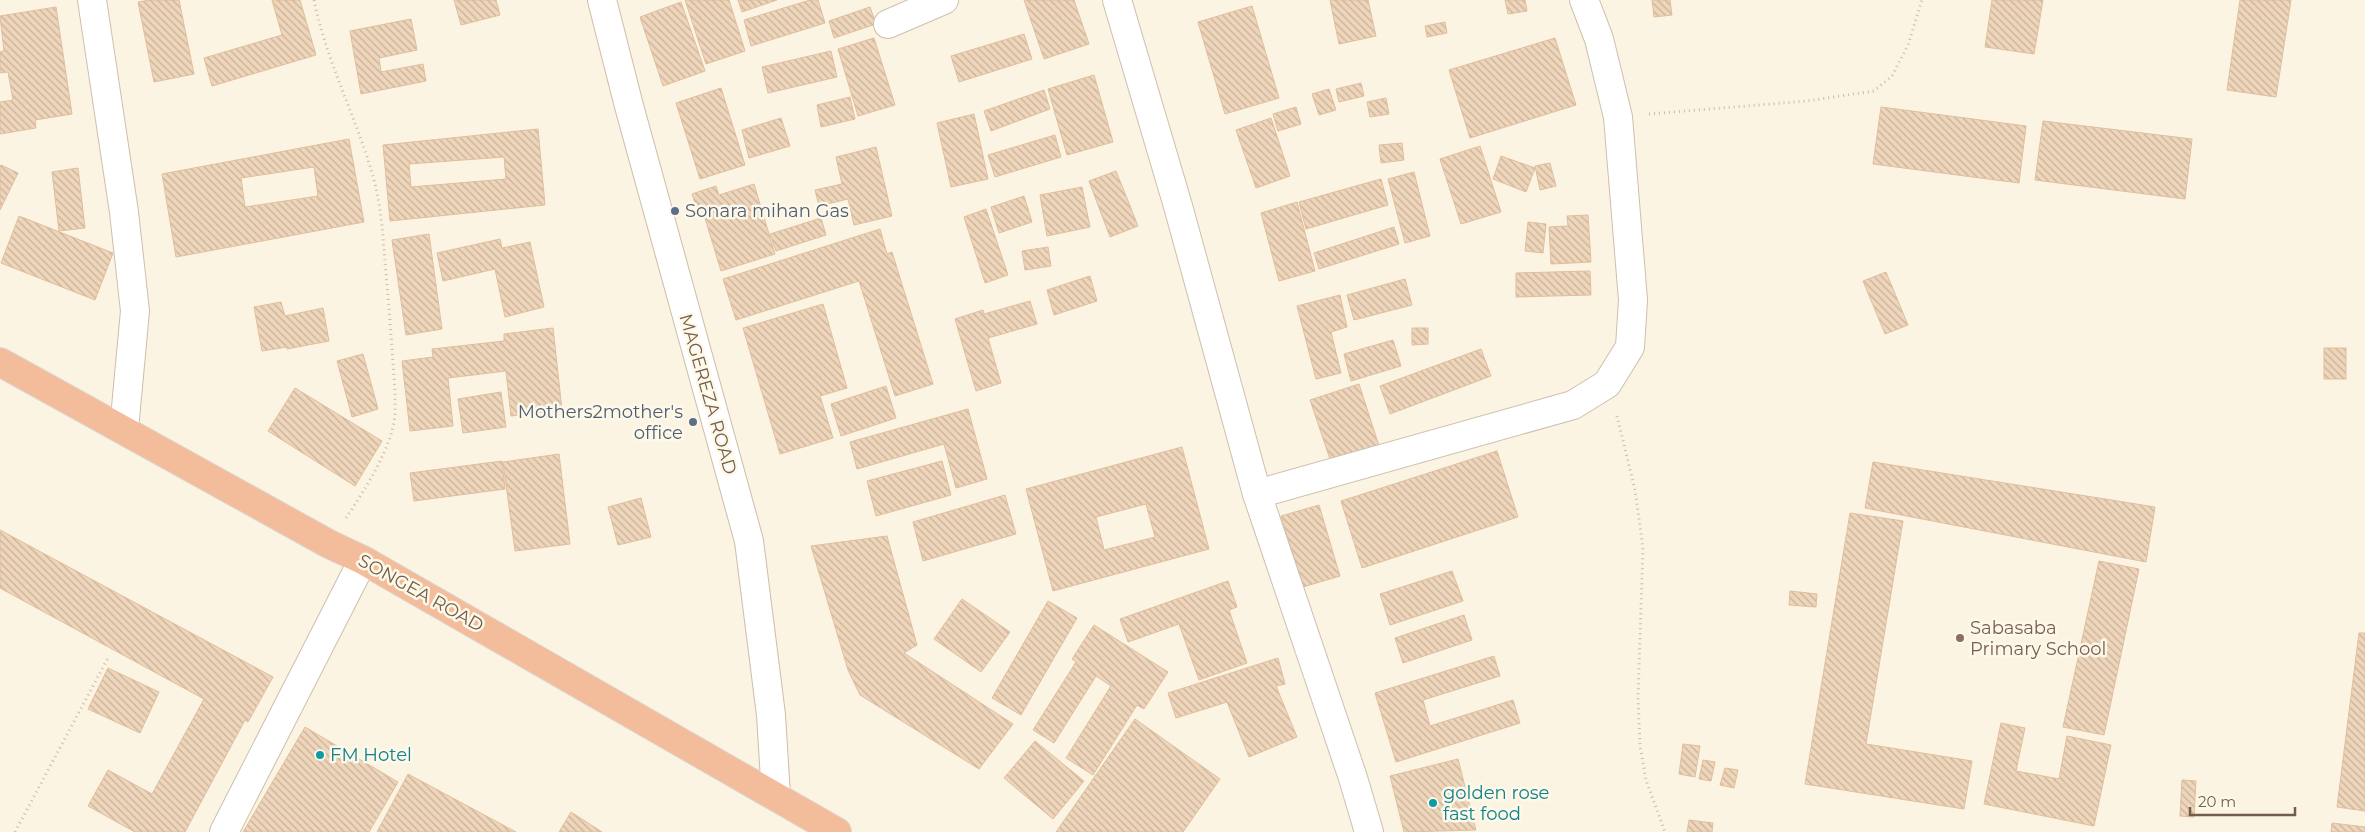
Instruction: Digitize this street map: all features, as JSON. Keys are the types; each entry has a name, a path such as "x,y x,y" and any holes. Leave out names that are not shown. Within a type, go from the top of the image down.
{"highway":[{"name":"SONGEA ROAD","path":"0,362 329,544 363,560 837,832"}],"street":[{"path":"92,0 124,212 135,311 124,429"},
{"name":"MAGEREZA ROAD","path":"602,0 629,106 749,541 772,715 776,796"},
{"path":"888,24 944,0"},
{"path":"1117,0 1178,206 1257,494 1353,778 1369,832"},
{"path":"1257,494 1574,405 1607,384 1630,347 1633,300 1618,117 1599,39 1584,0"},
{"path":"224,832 363,560"}],"path":[{"path":"314,0 320,31 336,78 360,134 375,182 383,232 395,416 383,452 353,507 329,544"},
{"path":"1618,117 1814,101 1874,91 1892,76 1908,45 1922,0"},
{"path":"1607,384 1635,490 1643,548 1638,697 1640,746 1646,780 1664,832"},
{"path":"15,832 108,656"}],"building":[{"path":"179,0 194,74 154,82 138,2"},
{"path":"272,0 300,0 316,55 212,86 204,58 282,35"},
{"path":"454,0 496,0 500,15 461,25"},
{"path":"685,0 729,0 745,51 706,64"},
{"path":"738,0 777,0 742,12"},
{"path":"810,0 818,0 825,23 751,46 744,20"},
{"path":"1024,0 1074,0 1089,44 1044,59"},
{"path":"1330,0 1368,0 1376,36 1339,44"},
{"path":"1505,0 1525,0 1527,11 1508,14"},
{"path":"1652,0 1670,0 1672,15 1654,17"},
{"path":"1992,0 2043,0 2034,54 1985,47"},
{"path":"2240,0 2291,0 2276,97 2227,90"},
{"path":"681,2 705,71 663,86 640,17"},
{"path":"1252,6 1279,98 1225,114 1198,22"},
{"path":"56,7 72,114 35,120 36,128 0,134 0,102 13,100 8,72 0,73 0,52 4,51 0,16"},
{"path":"870,7 876,24 834,38 829,21"},
{"path":"411,19 417,50 379,58 381,72 423,64 426,81 361,94 350,31"},
{"path":"1445,22 1447,33 1427,37 1425,26"},
{"path":"1024,34 1032,59 959,82 951,56"},
{"path":"874,38 895,105 858,116 838,49"},
{"path":"1555,38 1576,105 1470,138 1449,70"},
{"path":"831,51 837,77 768,93 762,67"},
{"path":"1094,75 1113,142 1067,155 1048,89"},
{"path":"1361,83 1364,96 1339,102 1336,89"},
{"path":"721,88 745,165 700,179 676,103"},
{"path":"1329,89 1336,110 1319,115 1312,94"},
{"path":"1044,90 1050,109 991,131 984,111"},
{"path":"850,97 855,119 821,127 817,105"},
{"path":"1386,98 1389,114 1370,117 1367,102"},
{"path":"1296,107 1301,124 1278,131 1273,114"},
{"path":"1881,107 2026,126 2019,183 1873,164"},
{"path":"974,114 988,179 951,187 937,123"},
{"path":"781,118 790,146 749,158 742,130"},
{"path":"1271,118 1290,176 1256,188 1236,130"},
{"path":"2043,121 2192,139 2185,199 2035,180"},
{"path":"538,129 545,205 390,221 383,145","holes":["504,157 506,179 411,187 409,164"]},
{"path":"1055,135 1061,157 995,177 988,155"},
{"path":"349,139 364,222 176,257 162,174","holes":["314,167 318,196 245,207 241,178"]},
{"path":"1402,143 1404,160 1381,163 1379,145"},
{"path":"1480,146 1501,212 1461,224 1440,159"},
{"path":"876,147 892,216 854,225 848,199 819,206 815,190 842,184 836,157"},
{"path":"1501,156 1535,168 1526,192 1493,179"},
{"path":"1550,163 1556,186 1540,190 1535,166"},
{"path":"0,166 18,173 0,210"},
{"path":"78,168 85,228 59,231 52,172"},
{"path":"1116,171 1138,226 1110,237 1089,181"},
{"path":"1414,172 1430,236 1405,243 1388,179"},
{"path":"1381,179 1388,205 1306,229 1299,202"},
{"path":"754,184 775,254 721,271 701,205 696,206 692,194 716,186 719,195"},
{"path":"1082,187 1090,227 1047,236 1040,195"},
{"path":"1024,196 1032,222 999,233 991,207"},
{"path":"1297,202 1315,271 1279,281 1261,213"},
{"path":"986,209 1008,275 985,283 964,217"},
{"path":"1588,215 1591,262 1551,264 1549,227 1568,226 1567,216"},
{"path":"19,216 113,253 95,300 1,263"},
{"path":"821,218 826,235 776,251 770,234"},
{"path":"1528,222 1546,224 1543,253 1525,251"},
{"path":"1394,227 1399,244 1319,269 1314,253"},
{"path":"880,229 887,254 892,252 933,384 895,396 859,281 736,320 723,279"},
{"path":"429,234 442,329 406,335 392,240"},
{"path":"500,239 502,248 530,242 544,307 505,317 495,269 443,281 437,253"},
{"path":"1048,247 1051,266 1025,270 1022,251"},
{"path":"1590,271 1591,295 1516,297 1516,273"},
{"path":"1886,272 1908,325 1885,334 1863,281"},
{"path":"1090,276 1097,301 1054,315 1047,290"},
{"path":"1405,279 1412,305 1354,320 1347,295"},
{"path":"1340,295 1347,327 1331,332 1341,373 1316,379 1297,306"},
{"path":"1030,301 1037,324 988,338 1001,383 976,391 955,319 983,310 984,314"},
{"path":"281,302 285,316 323,308 329,341 287,349 287,347 262,351 254,307"},
{"path":"823,304 847,388 820,396 833,438 780,454 743,328"},
{"path":"553,328 562,410 511,416 506,371 448,378 453,426 410,431 402,361 433,357 432,349 504,341 504,334"},
{"path":"1412,328 1428,328 1428,344 1412,345"},
{"path":"1393,340 1401,366 1351,381 1344,354"},
{"path":"2324,348 2346,348 2346,379 2324,379"},
{"path":"1481,349 1491,376 1390,414 1380,386"},
{"path":"363,354 378,409 352,417 337,361"},
{"path":"1359,384 1380,449 1332,465 1310,400"},
{"path":"886,386 896,418 841,436 831,404"},
{"path":"295,388 382,441 355,486 268,431"},
{"path":"501,392 506,427 463,433 458,399"},
{"path":"968,409 987,479 956,488 944,444 857,469 850,442"},
{"path":"1182,447 1209,549 1053,591 1026,489","holes":["1146,504 1155,537 1104,550 1096,517"]},
{"path":"1497,451 1518,517 1362,568 1341,501"},
{"path":"559,454 570,544 515,551 503,462"},
{"path":"502,461 505,489 414,501 410,473"},
{"path":"942,461 951,495 876,516 867,481"},
{"path":"1873,462 2155,507 2146,562 1865,508"},
{"path":"1005,495 1016,534 923,561 913,522"},
{"path":"641,498 651,537 618,545 608,507"},
{"path":"1319,505 1340,576 1303,587 1281,516"},
{"path":"1850,513 1903,521 1866,744 1972,761 1964,809 1805,784"},
{"path":"0,530 273,677 248,722 245,720 185,832 135,832 88,806 108,770 152,794 204,699 0,588"},
{"path":"887,536 917,645 904,653 1013,724 979,769 860,695 848,670 811,546"},
{"path":"2099,561 2139,569 2104,735 2063,727"},
{"path":"1452,571 1463,601 1390,625 1380,594"},
{"path":"1228,581 1237,607 1229,610 1247,663 1199,680 1179,624 1128,642 1120,619"},
{"path":"1790,591 1817,594 1816,607 1789,605"},
{"path":"962,599 1010,632 981,672 934,639"},
{"path":"1048,601 1077,618 1021,715 992,698"},
{"path":"1464,615 1472,640 1403,663 1395,638"},
{"path":"1094,625 1168,672 1144,709 1137,705 1093,775 1066,758 1111,686 1096,676 1054,743 1033,730 1076,662 1072,659"},
{"path":"2359,633 2365,633 2365,811 2337,807"},
{"path":"1494,656 1500,676 1423,700 1430,726 1513,700 1520,723 1396,762 1375,693"},
{"path":"1278,658 1285,684 1276,686 1297,737 1249,757 1227,702 1176,718 1168,693"},
{"path":"108,668 159,692 140,733 88,709"},
{"path":"1135,719 1220,779 1183,832 1056,832"},
{"path":"2001,723 2025,728 2016,771 2059,779 2067,736 2111,745 2094,826 1984,804"},
{"name":"FM Hotel","path":"305,727 398,782 369,832 243,832"},
{"path":"1035,741 1084,781 1053,819 1004,778"},
{"path":"1683,744 1700,746 1695,777 1679,774"},
{"name":"golden rose fast food","path":"1458,759 1476,830 1404,832 1390,776"},
{"path":"1703,760 1715,762 1711,781 1699,779"},
{"path":"1725,768 1738,770 1734,788 1720,785"},
{"path":"408,774 516,832 377,832"},
{"path":"2182,780 2196,781 2194,817 2180,816"},
{"path":"571,812 602,832 559,832"},
{"path":"1689,820 1713,823 1712,832 1687,832"},
{"path":"2332,823 2365,827 2365,832 2331,832"}],"place":[{"name":"Sonara mihan Gas","path":"675,211"},
{"name":"Mothers2mother's office","path":"693,422"},
{"name":"Sabasaba Primary School","path":"1960,638"},
{"name":"FM Hotel","path":"320,755"},
{"name":"golden rose fast food","path":"1433,803"}]}
